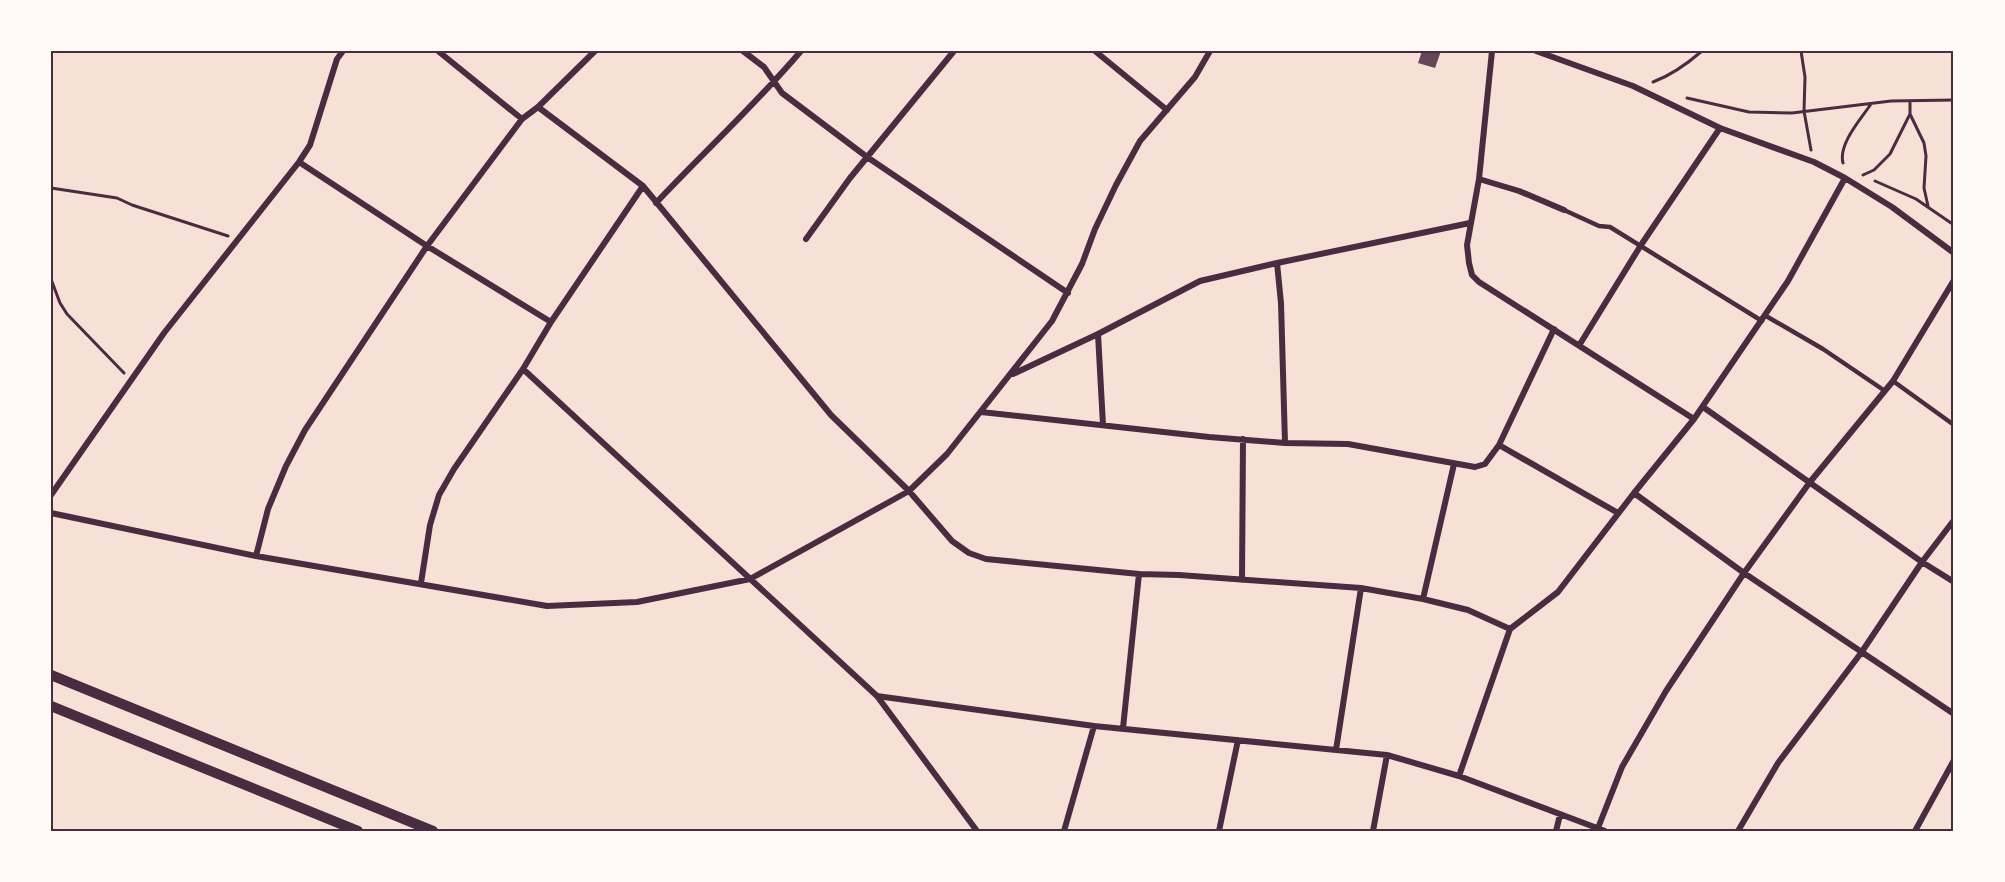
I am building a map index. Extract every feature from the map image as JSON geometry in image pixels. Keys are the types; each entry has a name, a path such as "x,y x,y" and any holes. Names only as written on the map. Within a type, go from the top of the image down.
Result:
{"street":[{"path":"51,495 164,333 299,162 310,145 337,59 343,51"},
{"path":"438,51 522,119"},
{"path":"256,556 268,510 286,466 305,430 427,246 522,119 538,107 595,51"},
{"path":"743,51 765,67 782,93 867,157 1068,293"},
{"path":"656,203 775,81 801,51"},
{"path":"806,238 867,157 954,51"},
{"path":"1095,51 1167,110"},
{"path":"51,513 256,556 547,606 637,602 750,579 909,491 947,454 1052,321 1068,293 1095,229 1140,141 1195,77 1210,51"},
{"path":"1492,51 1479,179 1467,245 1468,263 1472,275 1479,282 1580,344 1694,419"},
{"path":"1536,51 1633,86 1720,128 1814,162 1892,207 1954,253"},
{"path":"538,107 644,186 831,415 909,491 951,541 969,553 986,559 1139,574 1360,588 1468,610 1510,628"},
{"path":"1580,344 1641,245 1720,128"},
{"path":"299,162 427,246 551,322"},
{"path":"1459,776 1510,628 1558,592 1703,407 1788,281 1845,178"},
{"path":"1479,179 1519,191 1563,210"},
{"path":"421,583 430,525 439,495 454,469 523,369 551,322 644,186"},
{"path":"1010,375 1098,334 1200,281 1470,223"},
{"path":"1277,263 1281,303 1285,443"},
{"path":"1598,828 1622,767 1666,691 1744,573 1810,482 1893,381 1954,280"},
{"path":"981,412 1285,443 1348,444 1475,467 1485,464 1499,445 1554,329"},
{"path":"1098,334 1103,425"},
{"path":"523,369 877,696 977,831"},
{"path":"1703,407 1922,562 1954,582"},
{"path":"1242,580 1243,439"},
{"path":"1499,445 1618,513"},
{"path":"1423,599 1454,464"},
{"path":"1634,493 1744,573 1954,714"},
{"path":"1738,831 1778,763 1861,652 1922,562 1954,520"},
{"path":"1123,729 1139,574"},
{"path":"1336,750 1360,588"},
{"path":"51,675 433,831"},
{"path":"877,696 1094,726 1387,755 1459,776 1605,831"},
{"path":"51,706 358,831"},
{"path":"1064,831 1094,726"},
{"path":"1219,831 1238,740"},
{"path":"1373,831 1387,755"},
{"path":"1915,831 1954,760"},
{"path":"1556,831 1560,815"}],"lane":[{"path":"1563,210 1599,226 1610,227 1764,319 1823,349 1885,391"},
{"path":"1893,381 1954,425"}],"path":[{"path":"1633,86 1644,85 1668,76 1702,51"},
{"path":"1801,51 1805,77 1804,111 1814,162"},
{"path":"1679,96 1749,112 1804,111 1910,101 1954,100"},
{"path":"1910,101 1910,114 1924,143 1926,156 1924,188 1928,208"},
{"path":"1847,168 1842,162 1846,144 1871,104"},
{"path":"1910,114 1890,154 1874,170 1862,174 1916,199 1954,225"},
{"path":"51,188 117,198 132,205 238,239"},
{"path":"51,279 67,315 131,380"}],"building":[{"path":"1422,51 1441,51 1435,68 1418,63"}]}
